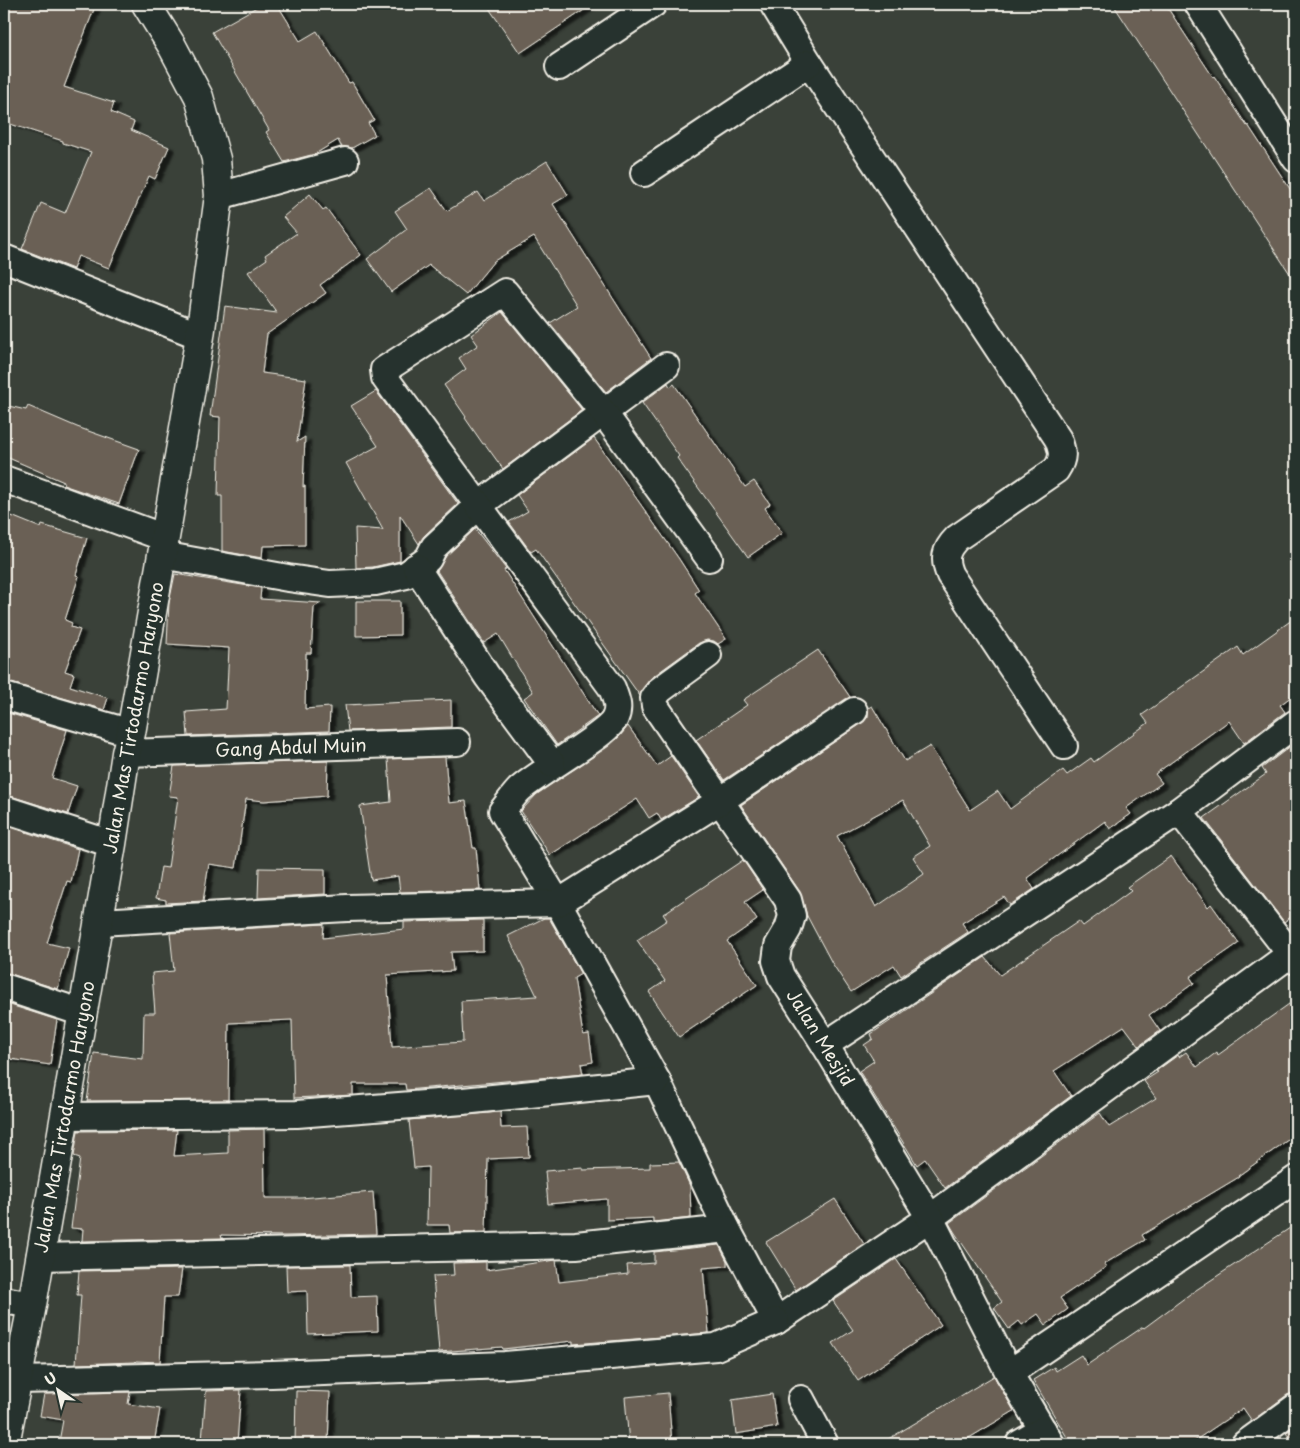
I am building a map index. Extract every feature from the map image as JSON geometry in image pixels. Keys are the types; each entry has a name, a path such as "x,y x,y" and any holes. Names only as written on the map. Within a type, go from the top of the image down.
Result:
{"street":[{"name":"Jalan Mas Tirtodarmo Haryono","path":"5,1444 19,1380 164,546 200,336 219,196 216,159 199,97 172,46 146,4"},
{"path":"559,67 654,4"},
{"path":"773,4 809,63 1052,431 1062,451 1062,460 1056,470 957,538 945,554 946,565 950,575 1064,746"},
{"path":"1198,4 1296,159"},
{"path":"644,173 809,63"},
{"path":"219,196 345,161"},
{"path":"4,258 200,336"},
{"path":"709,558 604,412 505,292 384,370 384,378 612,688 618,704 615,719 608,728 552,764 519,790 502,811 558,903 657,1081 727,1229 776,1321"},
{"path":"4,479 164,546 288,578 330,584 375,582 406,575 428,559 434,547 479,505 666,366"},
{"path":"416,567 487,676 552,764"},
{"name":"Jalan Mesjid","path":"708,655 660,690 654,698 655,706 788,900 792,916 788,929 778,946 776,961 781,976 930,1218 1009,1373 1047,1437"},
{"name":"Gang Abdul Muin","path":"4,696 129,743 457,742"},
{"path":"99,922 347,908 558,903 720,801 854,711"},
{"path":"825,1045 1179,811 1296,723"},
{"path":"4,809 112,844"},
{"path":"19,1380 272,1374 505,1365 716,1347 776,1321 930,1218 1294,955 1179,811"},
{"path":"4,987 83,1013"},
{"path":"65,1116 297,1114 463,1101 657,1081"},
{"path":"1009,1373 1296,1179"},
{"path":"40,1257 576,1245 727,1229"},
{"path":"4,1300 32,1305"},
{"path":"801,1399 825,1444"},
{"path":"1245,1444 1296,1407"},
{"path":"1019,1444 1047,1437"}],"building":[{"path":"4,4 96,4 64,87 114,103 111,112 134,122 131,130 169,147 155,179 149,176 109,268 78,256 73,269 22,249 41,203 65,213 91,152 4,122"},
{"path":"262,4 277,4 300,41 317,31 349,83 352,82 374,120 368,123 375,135 352,148 341,146 338,140 315,154 284,162 266,132 269,130 212,32"},
{"path":"486,4 593,4 520,53"},
{"path":"1113,4 1165,4 1296,198 1296,283"},
{"path":"547,161 568,195 553,204 651,358 606,392 550,323 577,306 534,237 494,261 466,295 429,265 391,292 367,259 407,229 395,211 431,188 447,211 478,192 484,201"},
{"path":"310,194 323,210 326,208 361,255 320,285 326,293 267,334 262,373 306,379 297,442 305,437 303,487 305,486 305,545 263,546 262,558 222,551 222,496 218,496 220,417 210,416 225,306 277,313 248,272 267,259 265,255 297,233 283,217"},
{"path":"502,312 582,410 503,469 485,444 483,444 444,385 466,369 459,358 478,345 471,335"},
{"path":"668,383 670,387 674,384 745,487 754,481 770,504 765,508 782,533 748,557 677,458 679,456 642,403"},
{"path":"376,391 458,504 424,536 419,544 400,515 400,561 373,567 356,568 355,528 383,530 346,463 378,446 351,406"},
{"path":"4,405 26,410 28,406 77,427 139,449 119,504 63,485 64,482 4,456"},
{"path":"594,438 679,559 699,590 695,593 726,639 718,644 707,640 699,643 651,678 642,689 640,696 536,549 531,552 509,522 528,511 517,495"},
{"path":"4,513 41,528 42,525 87,538 76,575 79,576 65,620 72,623 71,627 80,630 65,671 74,674 70,686 108,698 104,710 4,681"},
{"path":"475,529 506,569 504,570 598,716 557,745 524,698 533,692 498,634 484,643 437,571 446,556"},
{"path":"175,574 261,588 260,599 321,603 314,607 311,653 306,653 305,709 330,707 329,731 188,736 186,712 226,709 229,648 167,644 169,603"},
{"path":"356,601 400,601 400,635 356,636"},
{"path":"1296,617 1296,693 1280,705 1285,712 1244,743 1229,721 1155,774 1162,783 1126,808 1131,814 1110,829 1105,821 1027,878 1034,889 1010,905 1004,897 962,923 968,932 901,976 894,965 851,992 832,963 807,916 800,892 741,805 862,723 868,717 868,708 872,706 905,761 930,746 970,810 998,791 1010,809 1063,770 1067,775 1091,758 1094,762 1148,723 1142,715 1238,647 1243,655","holes":["903,800 930,846 913,857 924,874 876,907 837,836"]},
{"path":"818,650 850,697 724,780 696,740 747,705 743,700"},
{"path":"451,700 451,727 348,731 345,705"},
{"path":"4,712 67,730 52,778 77,786 68,814 4,794"},
{"path":"628,726 657,766 671,756 699,797 661,820 657,813 649,818 637,799 550,855 521,811 537,794 609,746"},
{"path":"1296,742 1296,913 1284,922 1204,818 1266,774 1262,768"},
{"path":"445,757 449,803 466,801 473,848 476,848 480,890 400,892 398,876 371,880 360,806 391,802 388,759"},
{"path":"328,761 327,796 264,801 246,799 236,868 209,864 203,901 166,903 166,900 156,898 161,867 168,868 178,797 169,796 174,766"},
{"path":"4,825 78,849 71,882 67,881 47,943 69,948 58,989 4,972"},
{"path":"1171,856 1208,907 1211,904 1239,943 1190,977 1194,983 1149,1015 1160,1031 1139,1046 1124,1026 1054,1071 1071,1096 945,1188 925,1159 917,1165 859,1071 874,1061 864,1045 873,1039 871,1034 985,957 1000,975 1079,921 1083,926 1131,891 1127,887"},
{"path":"743,860 763,890 745,902 757,920 727,941 757,985 679,1037 649,992 665,981 637,940 667,920 663,914"},
{"path":"259,868 325,869 325,894 258,898"},
{"path":"544,918 549,918 581,974 574,978 583,1035 589,1034 593,1062 581,1064 583,1074 406,1090 405,1084 353,1084 353,1095 294,1098 292,1020 229,1023 228,1100 87,1101 94,1053 143,1059 144,1013 155,1013 152,973 174,971 170,933 324,924 323,938 404,929 404,922 483,920 483,951 451,952 453,971 387,975 392,1047 463,1042 461,1001 537,996 508,936"},
{"path":"1296,999 1296,1134 1239,1177 1142,1235 1145,1240 1104,1264 1106,1267 1060,1298 1068,1309 1046,1325 1038,1314 1022,1325 1019,1321 1009,1329 994,1308 1002,1302 949,1223 1100,1113 1109,1127 1156,1098 1144,1081 1178,1055 1179,1057 1186,1052 1197,1067 1217,1052 1218,1055"},
{"path":"4,1003 57,1020 50,1065 4,1058"},
{"path":"500,1112 501,1128 527,1127 529,1157 488,1159 486,1232 450,1233 449,1225 427,1225 428,1167 414,1168 409,1120"},
{"path":"264,1129 265,1198 301,1198 373,1192 376,1234 221,1235 222,1238 82,1241 83,1229 71,1228 80,1158 74,1156 78,1131 177,1130 174,1156 228,1153 228,1130"},
{"path":"679,1162 690,1186 691,1218 653,1222 653,1218 607,1220 607,1199 548,1204 545,1171 583,1168 583,1170 650,1168 650,1163"},
{"path":"835,1199 864,1244 796,1290 766,1242"},
{"path":"1296,1224 1296,1392 1287,1395 1252,1421 1243,1408 1190,1444 1071,1444 1033,1380 1054,1367 1056,1371 1081,1355 1087,1365"},
{"path":"719,1245 727,1261 727,1266 703,1268 709,1333 573,1344 573,1341 503,1349 502,1347 439,1352 433,1276 454,1275 453,1263 486,1262 486,1270 556,1260 559,1282 628,1274 627,1265 654,1263 654,1252"},
{"path":"896,1259 941,1325 858,1381 833,1343 853,1330 833,1301"},
{"path":"350,1265 351,1297 377,1296 378,1331 308,1334 307,1291 287,1292 286,1266"},
{"path":"182,1269 178,1297 164,1297 160,1362 136,1361 76,1364 81,1295 77,1295 79,1271"},
{"path":"994,1376 1014,1411 959,1444 880,1444"},
{"path":"241,1390 237,1443 202,1441 206,1391"},
{"path":"296,1391 330,1392 328,1444 295,1444"},
{"path":"130,1392 128,1404 160,1409 154,1444 73,1444 59,1442 63,1420 40,1416 44,1394"},
{"path":"668,1393 672,1444 629,1444 625,1397"},
{"path":"772,1394 777,1427 736,1434 732,1400"},
{"path":"1296,1425 1296,1444 1294,1444 1286,1433"}]}
